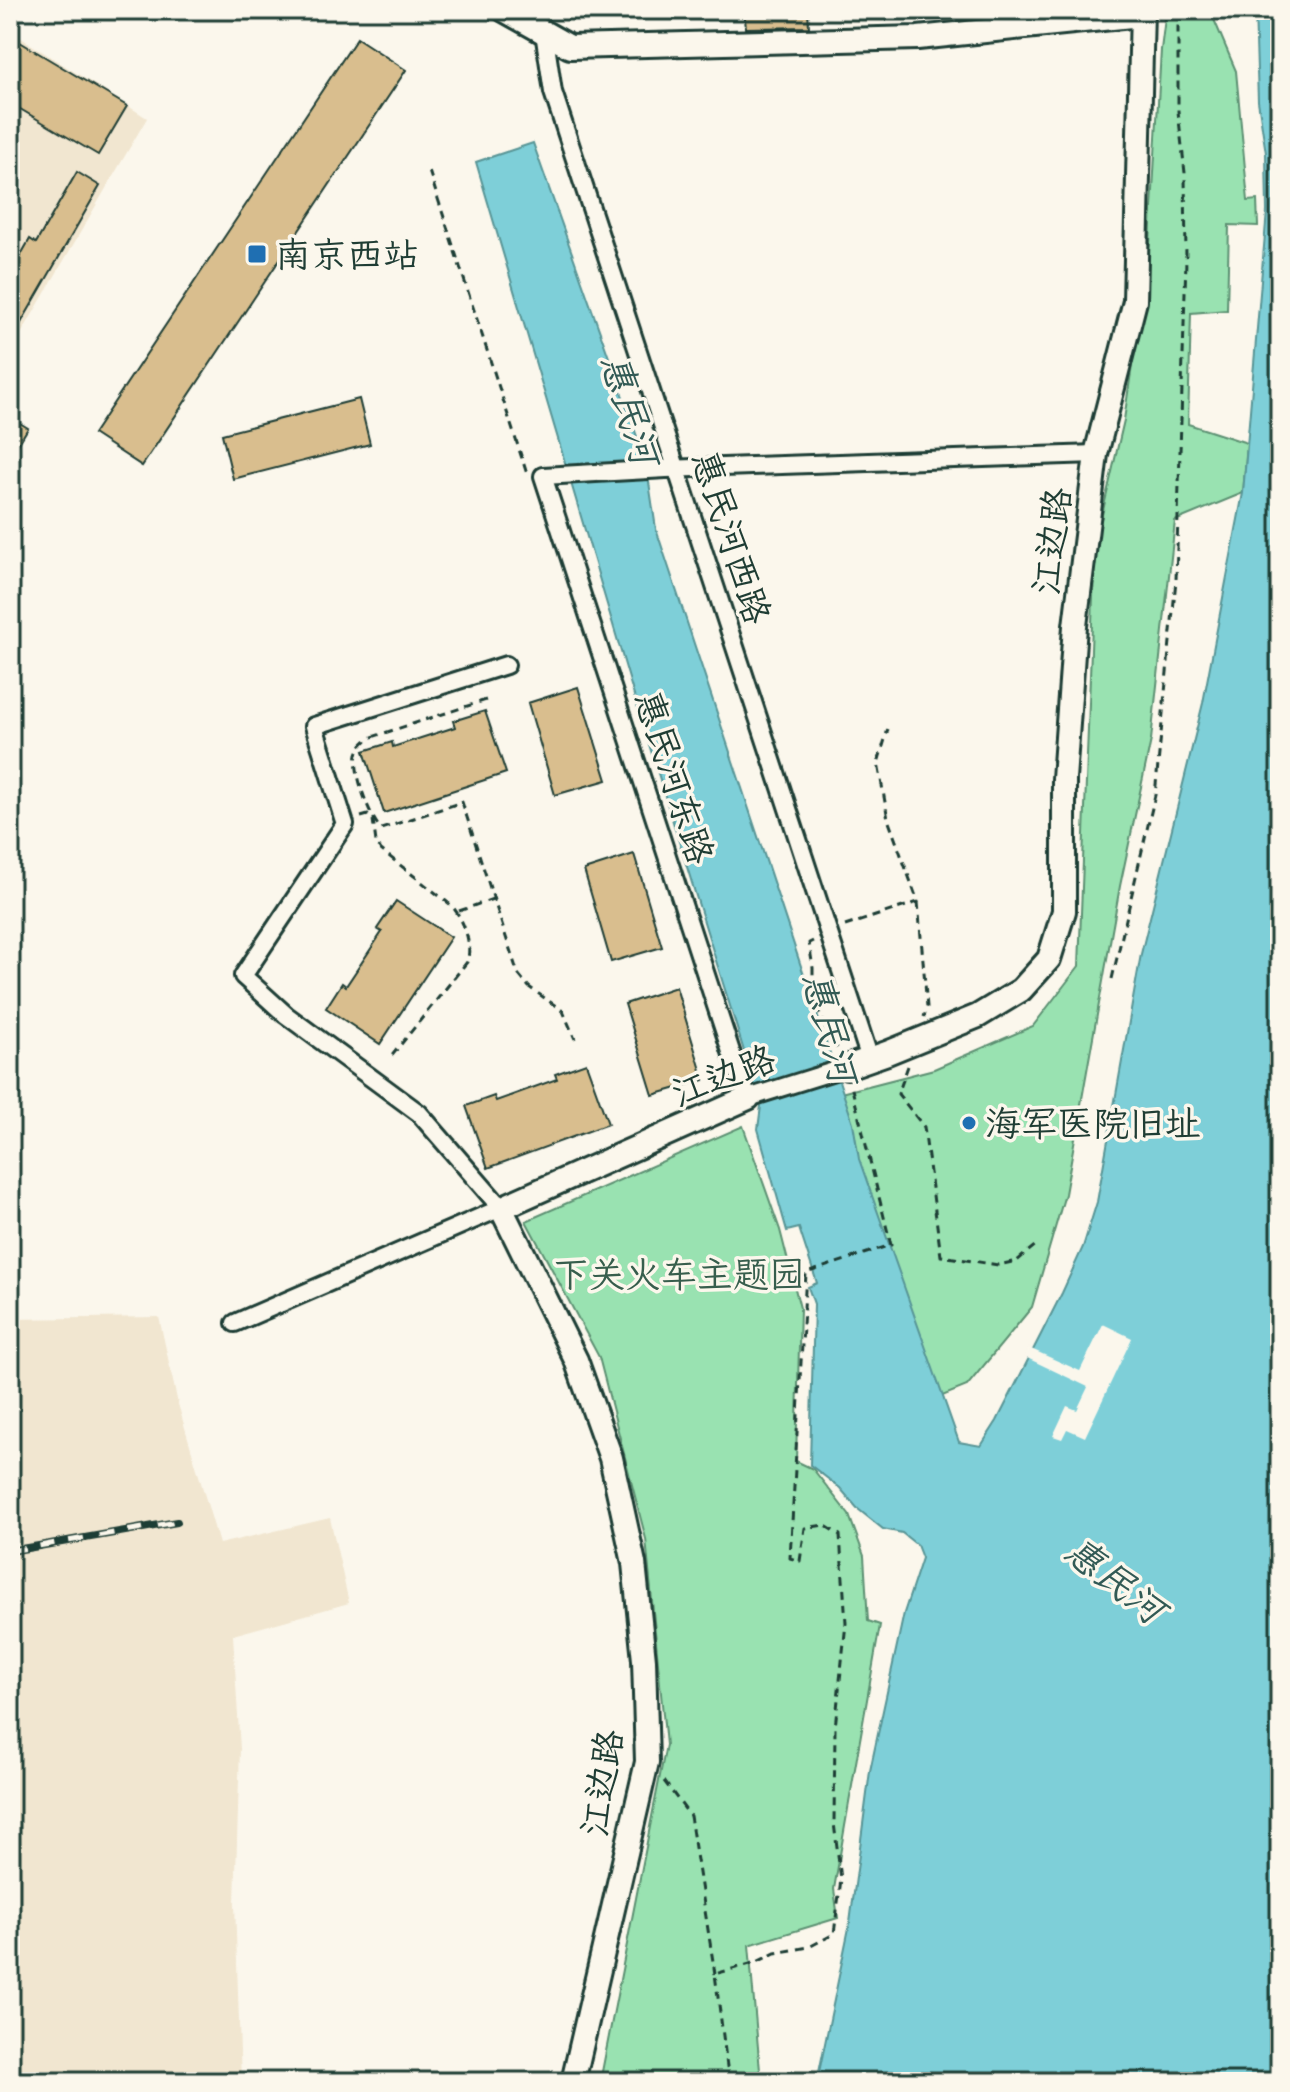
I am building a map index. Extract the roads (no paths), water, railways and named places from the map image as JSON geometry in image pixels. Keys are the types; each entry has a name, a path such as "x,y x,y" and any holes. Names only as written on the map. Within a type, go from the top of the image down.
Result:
{"street":[{"path":"504,10 570,47 918,38 1142,13"},
{"name":"江边路","path":"573,2082 647,1762 644,1660 634,1563 611,1458 576,1360 501,1208 748,1098 847,1067 978,1016 1021,990 1049,959 1064,911 1064,779 1074,641 1096,454 1135,301 1142,13"},
{"name":"惠民河西路","path":"544,32 553,92 671,469 870,1059"},
{"path":"671,469 1096,454"},
{"name":"惠民河东路","path":"671,469 549,474 748,1098"},
{"path":"235,1323 501,1208 419,1113 286,1015 243,976 345,822 314,726 506,665"}],"water":[{"name":"惠民河","path":"1255,10 1280,10 1280,2082 817,2082 850,1923 870,1771 904,1613 922,1558 917,1545 902,1533 883,1529 858,1509 840,1488 810,1465 814,1304 808,1287 817,1283 799,1228 787,1231 758,1129 761,1106 635,699 476,162 533,143 646,462 656,529 853,1123 859,1159 959,1442 981,1446 997,1421 1062,1293 1083,1247 1097,1202 1141,954 1203,703 1243,493 1267,211 1266,153 1258,101"}],"railway":[{"path":"10,1551 177,1522"}],"place":[{"name":"南京西站","path":"257,254"},
{"name":"海军医院旧址","path":"969,1123"}],"park label":[{"name":"下关火车主题园","path":"679,1274"}]}
